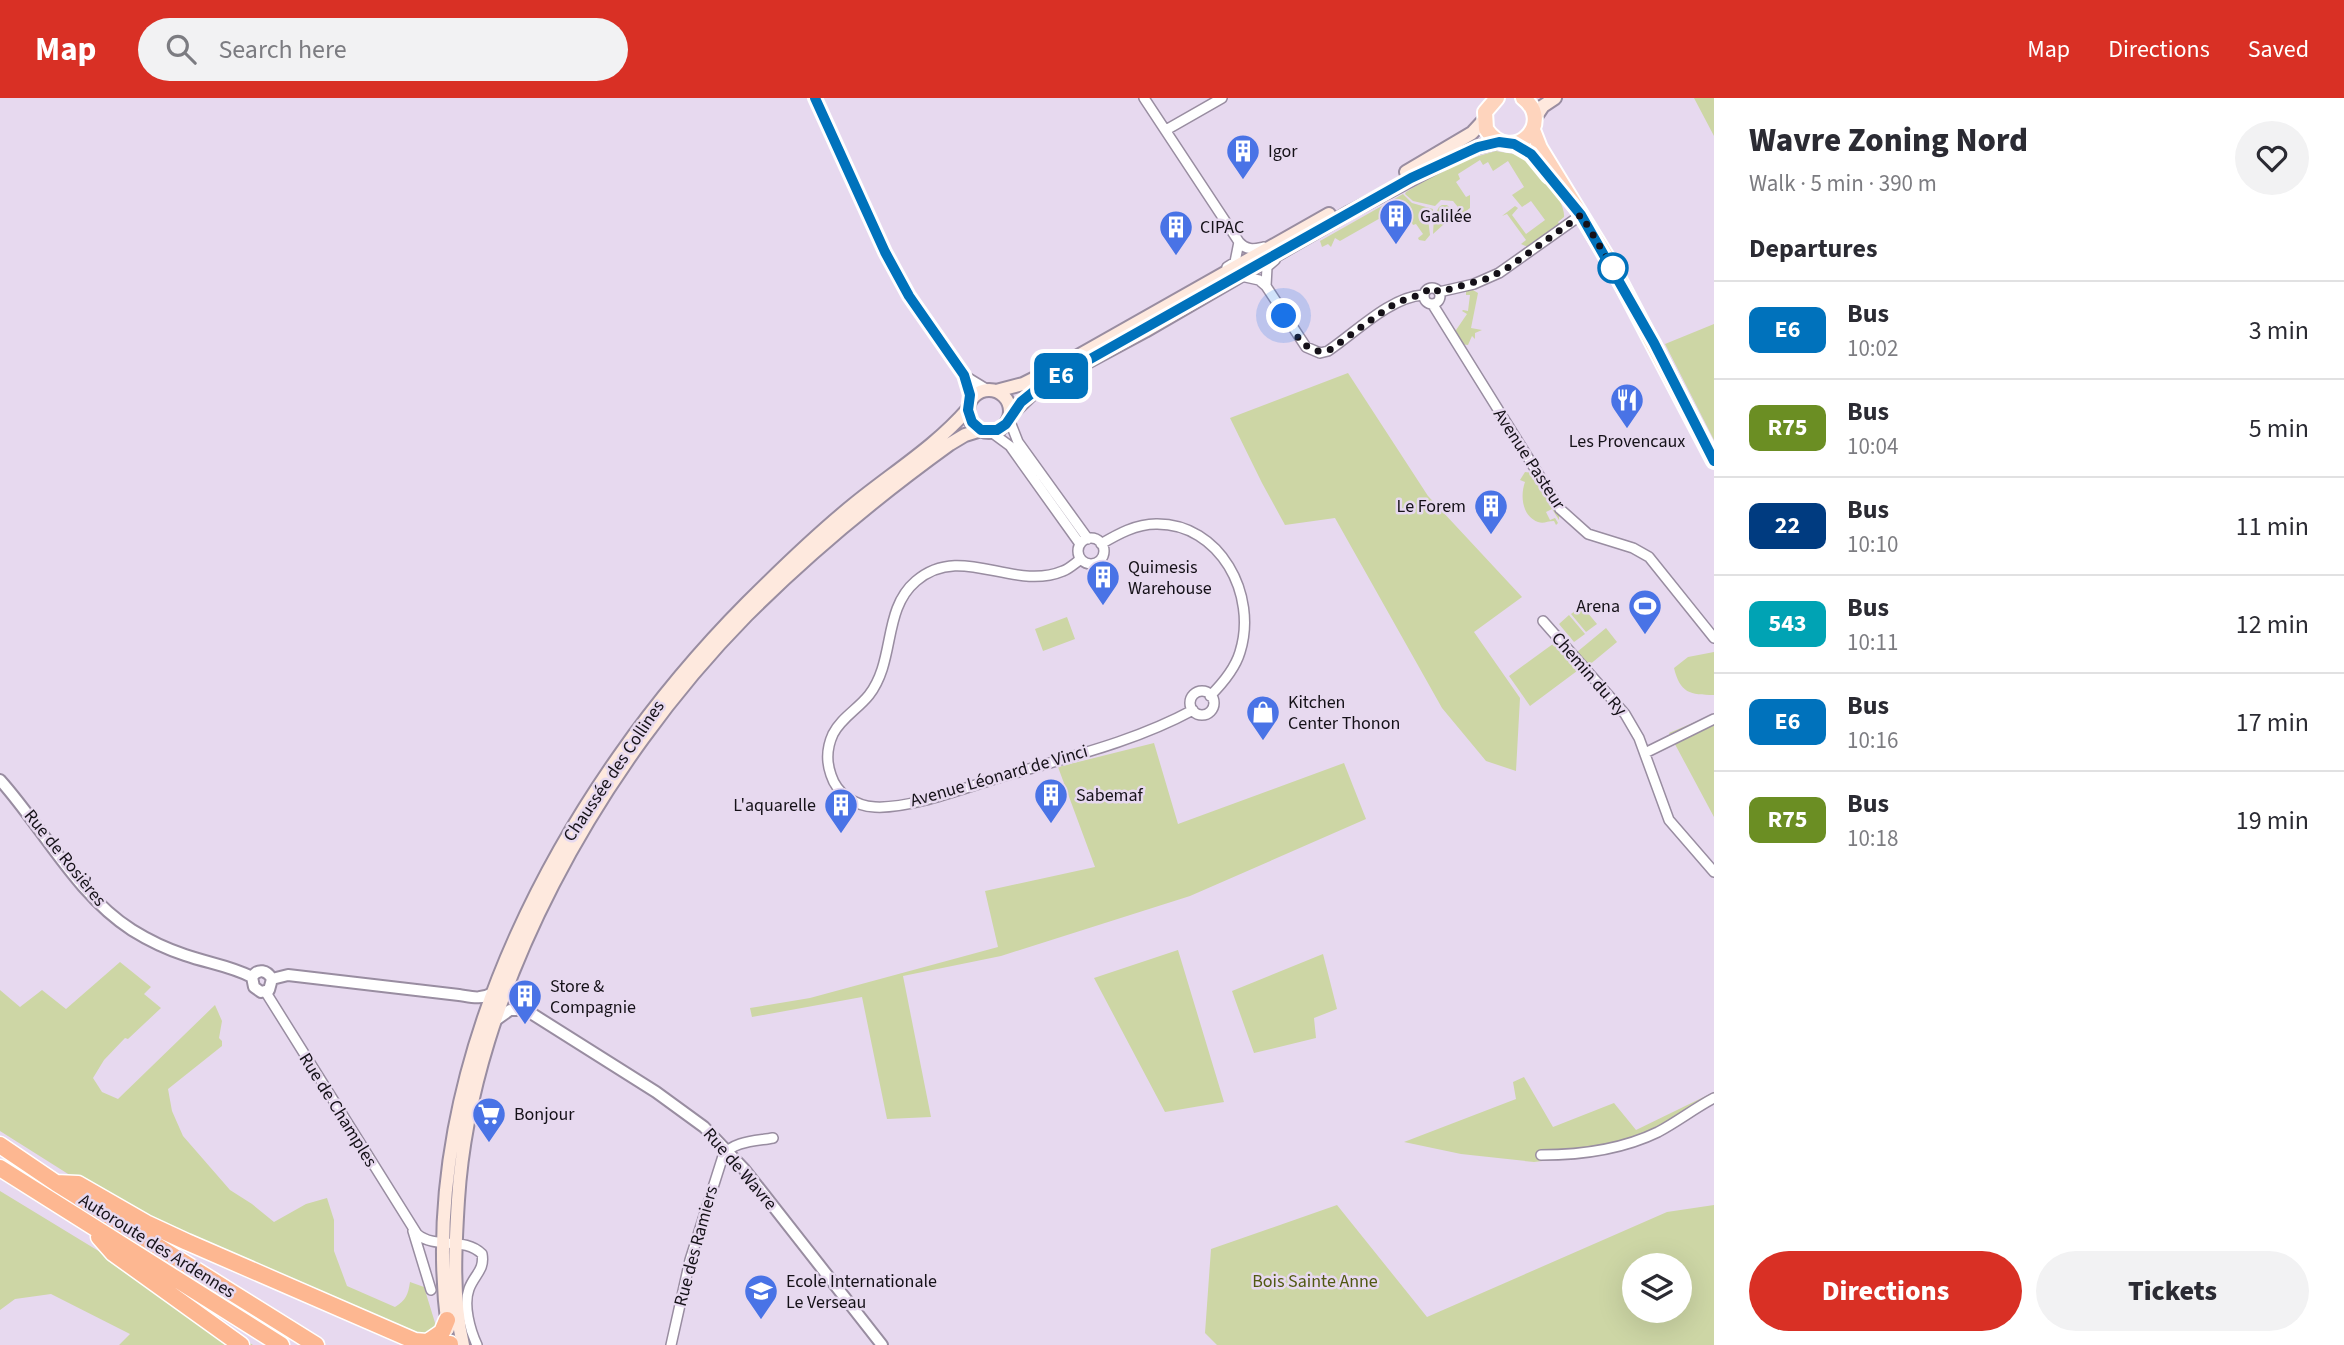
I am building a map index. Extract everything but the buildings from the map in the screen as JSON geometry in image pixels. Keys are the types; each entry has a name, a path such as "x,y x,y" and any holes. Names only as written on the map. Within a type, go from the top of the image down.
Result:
{"highway":[{"name":"Autoroute des Ardennes","path":"0,1145 55,1183 316,1345"},
{"name":"Autoroute des Ardennes","path":"0,1168 281,1345"},
{"path":"55,1183 78,1184 146,1223 187,1242 425,1343 450,1345"},
{"path":"89,1224 113,1253 241,1345"},
{"path":"425,1343 442,1332 447,1320"}],"main road":[{"path":"1523,98 1533,110 1540,148 1648,333 1714,461"},
{"path":"1487,106 1472,133 1161,311 1037,378 981,392 970,405 972,422 986,431 1002,428 1009,417 1037,389 1350,212 1445,161 1478,147 1528,137 1543,106 1555,98"},
{"path":"1487,106 1486,129 1506,143 1531,154 1581,215"},
{"path":"992,390 1006,398 1009,417"},
{"name":"Chaussée des Collines","path":"497,996 508,983 561,870 606,794 677,695 747,609 812,540 852,505 945,434 970,405"},
{"name":"Chaussée des Collines","path":"450,1243 447,1188 459,1108 497,996 545,880 598,788 671,687 747,609 773,591 814,551 891,486 965,435 986,431"},
{"path":"450,1243 447,1320 450,1345"},
{"path":"450,1243 463,1345"}],"street":[{"path":"815,98 885,252 909,296 964,375 970,405"},
{"path":"1144,98 1244,248 1252,250 1280,242"},
{"path":"1166,130 1222,98"},
{"path":"1266,286 1265,276 1270,263 1340,223 1350,212"},
{"path":"1240,276 1251,277 1266,286 1306,347 1320,353 1328,351 1395,304 1412,296 1423,295 1432,288 1439,292 1489,278 1509,267 1581,215"},
{"path":"1161,311 1175,297 1235,262 1239,242"},
{"path":"1423,295 1424,300 1433,305 1440,298 1439,292"},
{"name":"Avenue Pasteur","path":"1433,305 1560,509 1588,534 1633,548 1649,557 1714,638"},
{"path":"964,375 992,390"},
{"path":"1009,417 1018,442 1084,542"},
{"path":"986,431 1010,446 1084,542"},
{"name":"Avenue Léonard de Vinci","path":"1192,710 1139,736 908,803 866,806 851,800 838,789 828,765 828,748 834,732 869,695 878,679 889,647 897,604 918,579 948,565 967,564 1005,574 1046,576 1064,571 1081,559 1089,564 1098,562 1103,554 1101,544 1139,526 1157,524 1179,527 1199,535 1215,548 1238,584 1243,600 1240,650 1223,684 1210,695"},
{"path":"1081,559 1078,551 1084,542 1094,539 1101,544"},
{"name":"Chemin du Ry","path":"1543,621 1617,704 1635,730 1669,820 1714,872"},
{"name":"Avenue Léonard de Vinci","path":"1204,692 1210,695 1213,702 1210,711 1200,715 1192,710 1190,703 1194,694 1204,692"},
{"path":"1645,753 1714,719"},
{"name":"Rue de Rosières","path":"0,780 74,875 121,921 156,943 186,956 233,968 252,977"},
{"path":"252,977 256,972 269,974 272,979 271,986 265,991"},
{"path":"272,979 288,975 472,998 497,996"},
{"name":"Rue de Champles","path":"252,977 254,988 265,991 412,1228 432,1290"},
{"name":"Rue de Wavre","path":"508,983 514,999 526,1010 678,1106 727,1149 882,1345"},
{"path":"472,998 487,1023 504,1012 526,1010"},
{"path":"1541,1155 1591,1152 1628,1144 1658,1132 1714,1098"},
{"path":"727,1149 773,1138"},
{"name":"Rue des Ramiers","path":"671,1345 690,1260 719,1164 727,1149"},
{"path":"412,1228 423,1239 472,1246 482,1254 482,1269 468,1290 467,1300 471,1330 477,1345"}],"green space":[{"path":"1694,98 1714,98 1714,136"},
{"path":"1496,151 1517,155 1529,162 1550,184 1563,210 1564,217 1558,222 1560,225 1528,247 1521,244 1526,240 1507,214 1502,216 1515,206 1518,208 1512,215 1526,234 1545,220 1531,201 1522,207 1512,195 1524,187 1508,161 1493,171 1488,162 1483,165 1480,160 1458,174 1460,179 1456,182 1466,197 1470,195 1470,208 1461,215 1462,212 1453,201 1441,200 1435,206 1413,201 1405,194 1455,163"},
{"path":"1403,194 1412,203 1433,209 1428,219 1430,235 1425,241 1419,240 1423,234 1416,224 1413,225 1410,219 1413,217 1405,204 1340,241 1335,238 1331,247 1328,244 1322,247 1320,241"},
{"path":"1442,205 1447,205 1454,215 1433,234 1434,216"},
{"path":"1473,290 1478,293 1471,328 1482,330 1475,333 1475,339 1472,336 1468,345 1460,344 1454,333 1467,314 1462,311 1468,311 1470,295 1466,295 1466,291"},
{"path":"1714,324 1714,440 1665,344"},
{"path":"1348,373 1428,496 1522,597 1474,632 1520,698 1516,771 1486,761 1442,708 1335,518 1285,525 1230,418"},
{"path":"1525,472 1533,473 1559,515 1559,520 1552,509 1546,512 1550,520 1555,518 1558,523 1556,525 1554,521 1538,522 1526,510 1523,499 1525,482 1520,480"},
{"path":"1582,606 1597,624 1586,632 1571,614"},
{"path":"1569,615 1585,634 1574,642 1559,624"},
{"path":"1067,617 1075,639 1043,651 1035,629"},
{"path":"1606,628 1617,642 1588,666 1577,652"},
{"path":"1557,641 1581,668 1530,706 1509,676"},
{"path":"1714,652 1714,695 1692,693 1683,688 1674,668 1688,657"},
{"path":"1714,714 1714,817 1669,733"},
{"path":"1154,743 1178,824 1344,763 1366,819 1190,896 1001,956 903,976 931,1117 887,1119 862,997 752,1017 750,1008 810,998 998,947 985,891 1095,867 1058,767"},
{"path":"1178,950 1224,1102 1165,1112 1094,978"},
{"path":"1323,954 1337,1009 1314,1018 1316,1038 1254,1053 1232,991"},
{"path":"120,962 151,987 144,994 161,1008 104,1060 93,1078 102,1092 118,1099 215,1005 222,1021 219,1038 222,1046 168,1089 172,1111 183,1136 230,1190 274,1222 306,1204 327,1198 334,1220 334,1251 347,1286 395,1307 406,1297 410,1282 424,1287 436,1326 427,1333 414,1333 222,1253 103,1196 0,1131 0,990 20,1007 42,990 66,1009"},
{"path":"1524,1077 1553,1127 1614,1103 1636,1130 1714,1092 1714,1104 1663,1132 1611,1153 1534,1162 1461,1154 1404,1142 1516,1099 1513,1082"},
{"path":"0,1191 253,1345 119,1345 130,1334 51,1294 15,1299 0,1310"},
{"name":"Bois Sainte Anne","path":"1337,1205 1427,1317 1667,1212 1714,1205 1714,1345 1217,1345 1205,1333 1211,1249"}],"bus line":[{"name":"E6","path":"815,98 885,252 909,296 964,375 971,401 969,416 981,430 992,432 1002,428 1021,402 1037,389 1350,212 1445,161 1478,147 1499,142 1514,144 1531,154 1581,215 1654,343 1714,461"}],"place":[{"name":"Igor","path":"1243,181"},
{"name":"Galilée","path":"1396,246"},
{"name":"CIPAC","path":"1176,257"},
{"name":"Les Provencaux","path":"1627,430"},
{"name":"Le Forem","path":"1491,536"},
{"name":"Quimesis Warehouse","path":"1103,607"},
{"name":"Arena","path":"1645,636"},
{"name":"Kitchen Center Thonon","path":"1263,742"},
{"name":"Sabemaf","path":"1051,825"},
{"name":"L'aquarelle","path":"841,835"},
{"name":"Store & Compagnie","path":"525,1026"},
{"name":"Bonjour","path":"489,1144"},
{"name":"Ecole Internationale Le Verseau","path":"761,1321"}],"route":[{"path":"1284,316 1306,347 1320,353 1328,351 1387,309 1408,298 1423,295 1429,289 1434,288 1439,292 1489,278 1509,267 1581,215 1613,268"}]}
